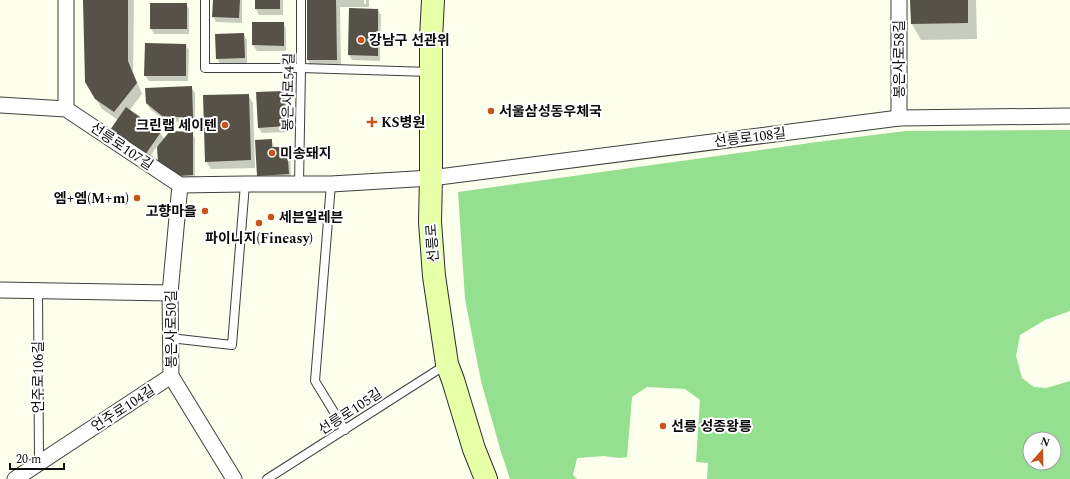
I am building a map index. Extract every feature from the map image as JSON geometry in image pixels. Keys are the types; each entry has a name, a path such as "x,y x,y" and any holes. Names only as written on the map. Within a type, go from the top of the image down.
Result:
{"main road":[{"name":"선릉로","path":"434,0 431,38 430,222 434,276 447,364 474,449 486,479"}],"street":[{"path":"0,105 66,109 66,0"},
{"name":"봉은사로58길","path":"899,0 899,118"},
{"name":"선릉로107길","path":"66,109 180,185"},
{"name":"선릉로108길","path":"431,178 899,118 1070,116"},
{"path":"180,185 331,184 431,178"},
{"name":"봉은사로50길","path":"180,185 170,293 170,376 234,479"},
{"path":"0,290 170,293"},
{"name":"언주로104길","path":"15,479 170,376"}],"lane":[{"path":"205,0 205,68 301,68 431,72"},
{"name":"봉은사로54길","path":"299,184 301,0"},
{"path":"170,338 232,344 245,184"},
{"path":"331,184 315,381 345,430"},
{"name":"언주로106길","path":"38,290 39,463"},
{"name":"선릉로105길","path":"267,479 447,364"}],"green space":[{"path":"1070,130 1070,311 1045,320 1020,335 1016,356 1022,378 1034,387 1046,388 1070,381 1070,479 707,479 708,463 696,462 700,400 685,389 647,387 632,397 627,457 619,458 604,456 577,458 573,475 577,479 510,479 481,381 465,299 458,192 906,131"}],"building":[{"path":"83,0 128,0 128,61 137,83 114,112 95,99 85,82"},
{"path":"213,0 240,0 239,18 212,17"},
{"path":"255,0 280,0 280,9 255,9"},
{"path":"307,0 336,0 337,60 307,60"},
{"path":"910,0 968,0 968,23 911,24"},
{"path":"150,3 187,3 187,29 150,29"},
{"path":"349,8 378,9 378,56 348,55"},
{"path":"252,22 284,22 284,46 252,45"},
{"path":"244,33 245,58 216,59 215,34"},
{"path":"145,43 186,44 186,76 144,76"},
{"path":"192,86 193,118 162,116 146,103 145,88"},
{"path":"284,91 286,126 258,128 256,92"},
{"path":"249,94 251,160 205,162 203,95"},
{"path":"126,107 161,132 145,155 110,130"},
{"path":"170,131 193,132 193,175 179,176 158,162 157,147"},
{"path":"272,139 272,147 287,147 289,174 257,176 255,140"}],"place":[{"name":"강남구 선관위","path":"361,40"},
{"name":"서울삼성동우체국","path":"491,111"},
{"name":"KS병원","path":"372,122"},
{"name":"크린랩 세이텐","path":"225,125"},
{"name":"미송돼지","path":"272,153"},
{"name":"엠+엠(M+m)","path":"137,198"},
{"name":"고향마을","path":"205,211"},
{"name":"세븐일레븐","path":"271,217"},
{"name":"파이니지(Fineasy)","path":"259,223"},
{"name":"선릉 성종왕릉","path":"663,426"}]}
